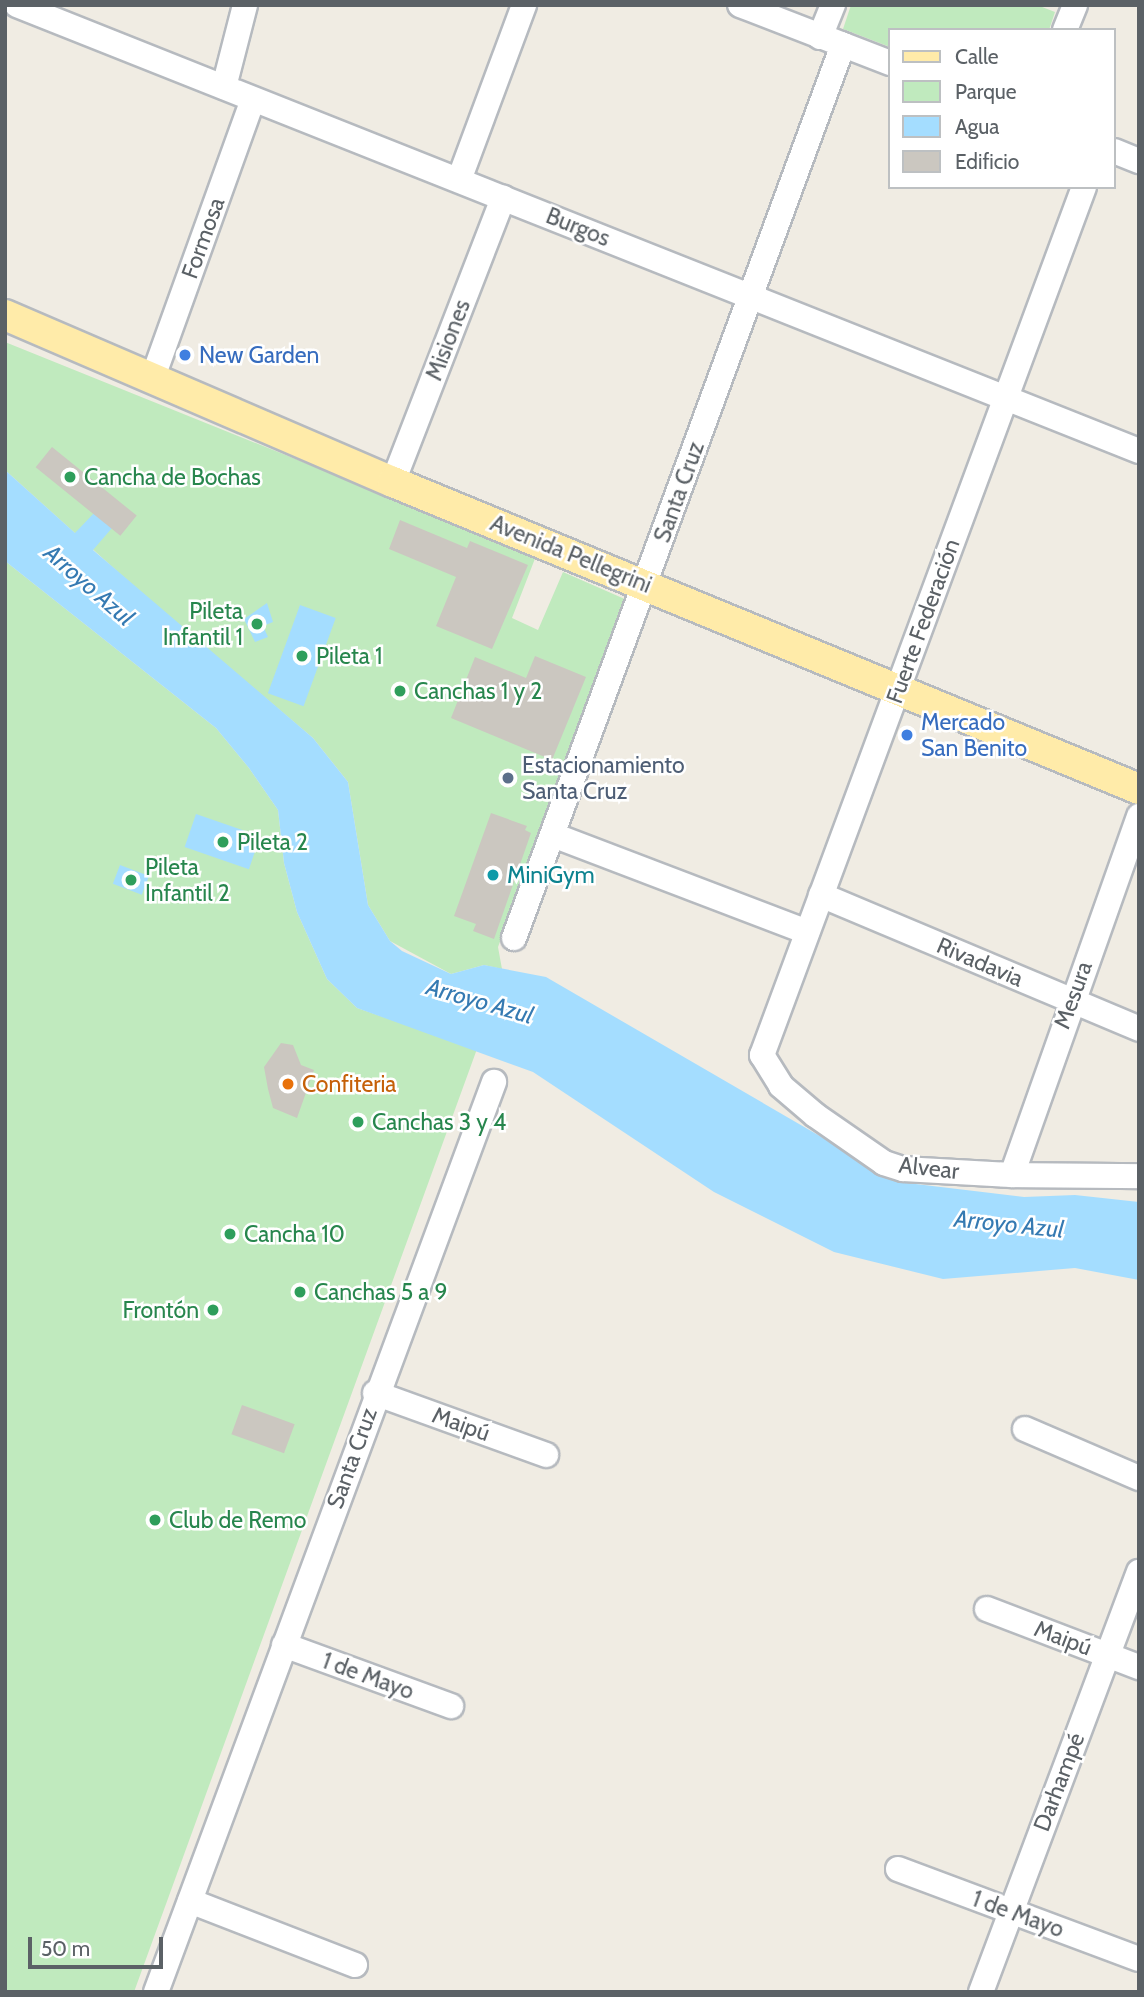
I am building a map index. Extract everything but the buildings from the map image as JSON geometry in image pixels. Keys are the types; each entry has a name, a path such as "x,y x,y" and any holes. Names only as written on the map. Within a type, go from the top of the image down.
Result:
{"main road":[{"name":"Avenida Pellegrini","path":"5,315 393,482 421,502 646,584 1139,789"}],"street":[{"name":"Burgos","path":"18,5 1139,451"},
{"path":"224,88 245,5"},
{"path":"459,180 524,5"},
{"path":"740,5 888,62"},
{"name":"Santa Cruz","path":"514,938 751,296 832,41 833,5"},
{"name":"Formosa","path":"153,377 253,99"},
{"path":"1116,152 1139,161"},
{"name":"Fuerte Federación","path":"762,1055 1083,189"},
{"name":"Misiones","path":"393,482 503,198"},
{"name":"Mesura","path":"1012,1175 1070,1000 1139,816"},
{"path":"553,835 807,932"},
{"name":"Rivadavia","path":"821,895 1139,1028"},
{"name":"Alvear","path":"762,1055 781,1086 815,1115 884,1163 903,1169 1012,1175 1139,1176"},
{"name":"Santa Cruz","path":"156,1992 375,1393 494,1082"},
{"name":"Maipú","path":"375,1393 546,1455"},
{"path":"1025,1429 1139,1478"},
{"name":"Darhampé","path":"981,1992 1009,1911 1139,1572"},
{"name":"Maipú","path":"987,1609 1139,1667"},
{"name":"1 de Mayo","path":"284,1645 451,1706"},
{"name":"1 de Mayo","path":"898,1869 1139,1959"},
{"path":"190,1900 355,1965"}],"green space":[{"path":"851,5 1037,5 1055,12 1050,28 888,28 888,46 843,29"},
{"path":"5,342 536,556 512,618 538,630 563,572 627,600 498,947 502,969 484,965 451,974 390,941 368,905 348,782 313,738 149,600 5,470"},
{"name":"Club de Remo","path":"5,561 216,728 249,768 278,810 284,863 297,912 327,979 357,1008 477,1049 134,1992 5,1992"}],"water":[{"name":"Arroyo Azul","path":"5,470 75,533 95,512 112,528 93,550 313,738 348,782 368,905 390,941 402,951 451,974 484,965 546,977 899,1182 1024,1197 1075,1195 1139,1202 1139,1280 1075,1268 943,1279 834,1252 714,1192 533,1072 357,1008 327,979 297,912 284,863 278,810 249,768 216,728 5,561"},
{"name":"Pileta Infantil 1","path":"267,603 273,622 263,626 268,637 255,642 244,619"},
{"name":"Pileta 1","path":"300,605 336,618 304,706 268,693"},
{"name":"Pileta 2","path":"196,814 260,836 249,869 185,847"},
{"name":"Pileta Infantil 2","path":"120,865 149,876 142,895 113,884"}],"place":[{"name":"New Garden","path":"185,355"},
{"name":"Cancha de Bochas","path":"70,477"},
{"name":"Pileta Infantil 1","path":"257,624"},
{"name":"Pileta 1","path":"302,656"},
{"name":"Canchas 1 y 2","path":"400,691"},
{"name":"Mercado San Benito","path":"907,735"},
{"name":"Estacionamiento Santa Cruz","path":"508,778"},
{"name":"Pileta 2","path":"223,842"},
{"name":"MiniGym","path":"493,875"},
{"name":"Pileta Infantil 2","path":"131,880"},
{"name":"Confiteria","path":"288,1084"},
{"name":"Canchas 3 y 4","path":"358,1122"},
{"name":"Cancha 10","path":"230,1234"},
{"name":"Canchas 5 a 9","path":"300,1292"},
{"name":"Frontón","path":"213,1310"},
{"name":"Club de Remo","path":"155,1520"}]}
